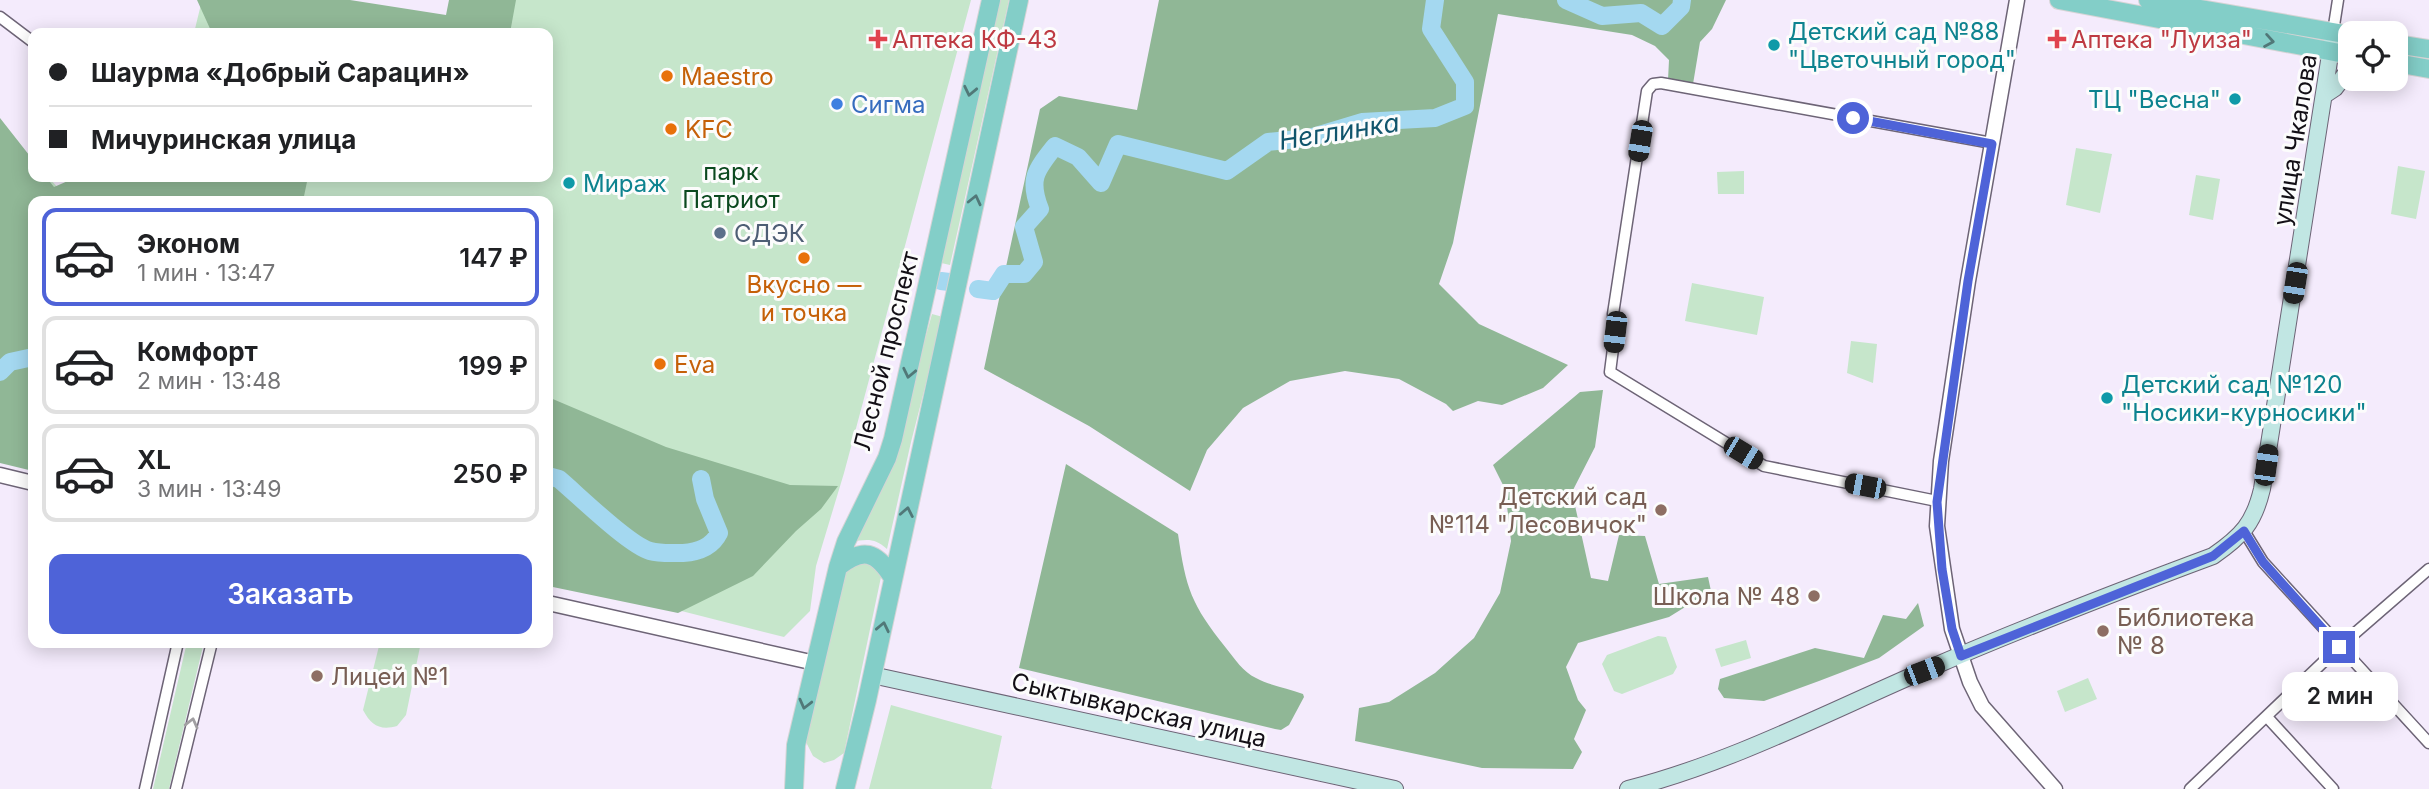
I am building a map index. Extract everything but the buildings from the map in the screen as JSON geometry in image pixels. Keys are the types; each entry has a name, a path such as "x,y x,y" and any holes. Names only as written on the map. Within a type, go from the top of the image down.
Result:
{"main road":[{"name":"Лесной проспект","path":"794,789 796,745 838,567 846,542 890,449 905,394 991,0"},
{"path":"845,789 1019,0"},
{"path":"2059,0 2338,52"},
{"path":"2148,0 2338,33"},
{"name":"улица Чкалова","path":"2244,531 2257,511 2264,477 2332,51 2338,41"},
{"path":"2408,46 2429,49"},
{"path":"2408,65 2429,69"},
{"path":"2326,94 2338,84"},
{"path":"1628,789 1755,746 1961,656 2213,556 2244,531"},
{"path":"838,567 852,556 868,554 881,562 893,578"},
{"name":"Сыктывкарская улица","path":"872,675 1395,789"}],"street":[{"path":"2017,0 1968,281 1937,502 1942,569 1952,629 1970,682 1982,706 2055,789"},
{"name":"улица Чкалова","path":"2338,0 2340,21"},
{"path":"0,17 28,39"},
{"path":"1937,502 1764,466 1610,372 1615,332 1613,314 1640,133 1647,91 1653,84 1661,83 1992,144"},
{"path":"0,475 28,483"},
{"path":"2244,531 2263,562 2429,743"},
{"path":"2198,787 2339,647 2429,569"},
{"path":"553,604 815,663"},
{"path":"145,789 177,648"},
{"path":"176,789 211,648"},
{"path":"2267,717 2333,789"}],"green space":[{"path":"197,0 350,0 446,15 449,0 516,0 511,28 210,28"},
{"name":"парк Патриот","path":"202,0 452,20 456,0 971,0 844,473 816,566 810,611 784,637 553,578 553,196 31,196 0,126 28,169 28,182 53,182 64,194 82,182 553,182 553,28 195,28"},
{"path":"997,0 1009,0 950,265 937,262"},
{"path":"1159,0 1726,0 1712,29 1700,42 1693,84 1668,80 1669,60 1655,46 1632,35 1498,14 1453,243 1439,284 1479,324 1568,365 1543,388 1502,405 1478,401 1453,411 1446,404 1399,379 1345,371 1290,381 1243,408 1207,450 1190,491 1089,426 984,369 1040,109 1059,96 1137,110"},
{"path":"0,118 28,154 28,182 50,182 54,187 66,182 307,182 304,196 28,196 28,470 0,463"},
{"path":"2076,148 2112,154 2100,213 2066,205"},
{"path":"2398,166 2425,171 2416,219 2391,214"},
{"path":"1744,171 1744,194 1718,194 1717,172"},
{"path":"2196,175 2220,179 2213,220 2189,215"},
{"path":"1692,283 1764,297 1757,335 1685,321"},
{"path":"932,314 943,317 887,549 870,540 851,542 892,457"},
{"path":"1851,341 1877,344 1873,383 1847,373"},
{"path":"1603,390 1595,447 1572,492 1591,578 1608,581 1619,535 1645,536 1659,584 1708,577 1711,591 1669,617 1578,643 1566,667 1578,700 1586,710 1574,739 1582,752 1573,769 1482,768 1355,741 1359,708 1389,702 1435,673 1474,638 1500,593 1511,541 1505,489 1493,465 1580,392"},
{"path":"553,399 666,447 790,485 838,486 821,509 753,576 678,613 553,587"},
{"path":"1066,464 1178,534 1187,583 1192,595 1226,648 1251,675 1303,694 1304,697 1289,725 1281,730 1275,729 1019,668"},
{"path":"855,557 874,562 881,577 844,753 824,763 813,756 806,742 843,568"},
{"path":"1918,603 1924,626 1879,658 1764,701 1724,698 1718,689 1720,679 1815,648 1864,658 1883,615 1906,619"},
{"path":"1658,636 1666,637 1677,667 1673,674 1622,694 1614,691 1602,664 1607,655"},
{"path":"1746,640 1751,658 1721,667 1715,649"},
{"path":"186,648 203,648 169,789 153,789"},
{"path":"378,648 420,648 406,715 397,726 377,726 363,710"},
{"path":"2088,678 2097,699 2065,712 2057,691"},
{"path":"891,705 1002,736 991,788 993,789 869,789"}],"waterway":[{"name":"Неглинка","path":"978,289 993,291 1004,274 1024,274 1034,262 1024,227 1040,209 1034,182 1043,162 1055,146 1078,157 1101,183 1118,144 1227,171 1268,142 1309,138 1362,122 1435,118 1465,106 1465,82 1431,29 1435,0"},
{"name":"Неглинка","path":"1566,0 1602,16 1641,13 1662,26 1681,7 1682,0"},
{"name":"Неглинка","path":"941,281 949,282"},
{"name":"Неглинка","path":"0,372 10,362 28,358"},
{"name":"Неглинка","path":"553,477 559,479 617,530 641,547 658,553 700,550 713,542 719,533 705,499 701,479"}],"place":[{"name":"Аптека КФ-43","path":"878,39"},
{"name":"Аптека \"Луиза\"","path":"2057,39"},
{"name":"Детский сад №88 \"Цветочный город\"","path":"1774,45"},
{"name":"Maestro","path":"667,76"},
{"name":"ТЦ \"Весна\"","path":"2235,99"},
{"name":"Сигма","path":"837,104"},
{"name":"KFC","path":"671,129"},
{"name":"Мираж","path":"569,183"},
{"name":"СДЭК","path":"720,233"},
{"name":"Вкусно — и точка","path":"804,258"},
{"name":"Eva","path":"660,364"},
{"name":"Детский сад №120 \"Носики-курносики\"","path":"2107,398"},
{"name":"Детский сад №114 \"Лесовичок\"","path":"1661,510"},
{"name":"Школа № 48","path":"1814,596"},
{"name":"Библиотека № 8","path":"2103,631"},
{"name":"Лицей №1","path":"317,676"}],"route":[{"path":"1853,118 1992,144 1968,281 1937,502 1942,569 1952,629 1961,656 2213,556 2244,531 2263,562 2339,647"}]}
